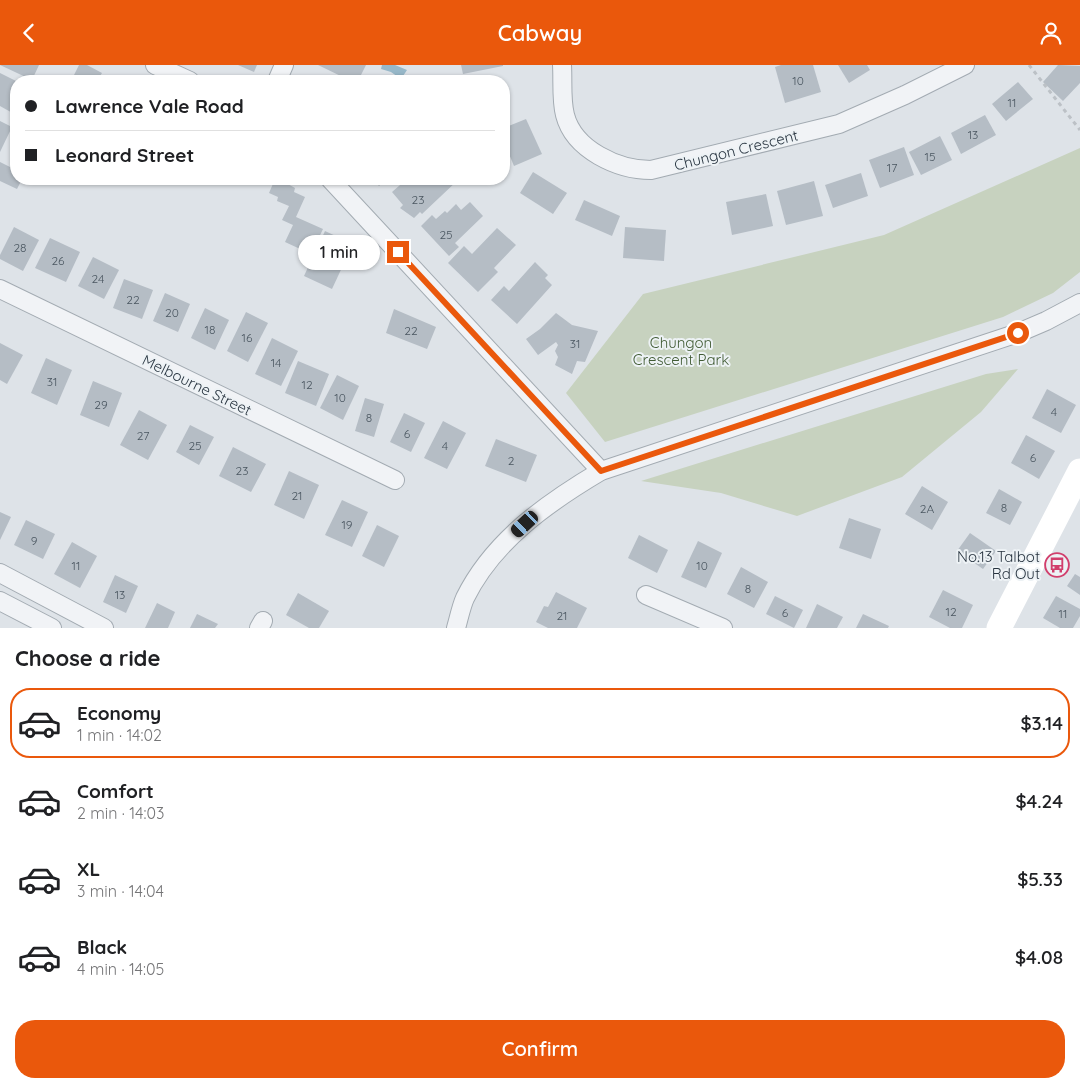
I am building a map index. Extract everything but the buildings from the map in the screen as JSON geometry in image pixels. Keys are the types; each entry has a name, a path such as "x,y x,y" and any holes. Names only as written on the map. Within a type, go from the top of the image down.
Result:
{"main road":[{"path":"999,628 1080,471"},
{"path":"1016,628 1080,507"}],"street":[{"path":"155,65 177,75"},
{"name":"Chungon Crescent","path":"562,65 565,115 575,135 583,144 597,154 629,168 651,170 839,124 905,95 965,65"},
{"path":"336,185 601,471"},
{"name":"Melbourne Street","path":"0,289 394,480"},
{"path":"1064,311 1080,297"},
{"path":"456,628 464,600 480,571 503,544 567,491 601,471 1018,333 1080,303"},
{"path":"0,573 104,628"},
{"path":"646,595 723,628"},
{"path":"0,601 52,628"}],"path":[{"path":"1029,65 1080,130"}],"green space":[{"name":"Chungon Crescent Park","path":"1080,148 1080,272 1053,293 1003,317 605,442 566,393 643,294 884,235"},
{"path":"1018,369 981,412 902,477 797,516 721,493 641,481 986,374"}],"water":[{"path":"382,65 395,65 407,70 404,75 395,75 381,69"}],"place":[{"name":"No.13 Talbot Rd Out","path":"1057,565"}],"route":[{"path":"398,252 601,471 1018,333"}]}
